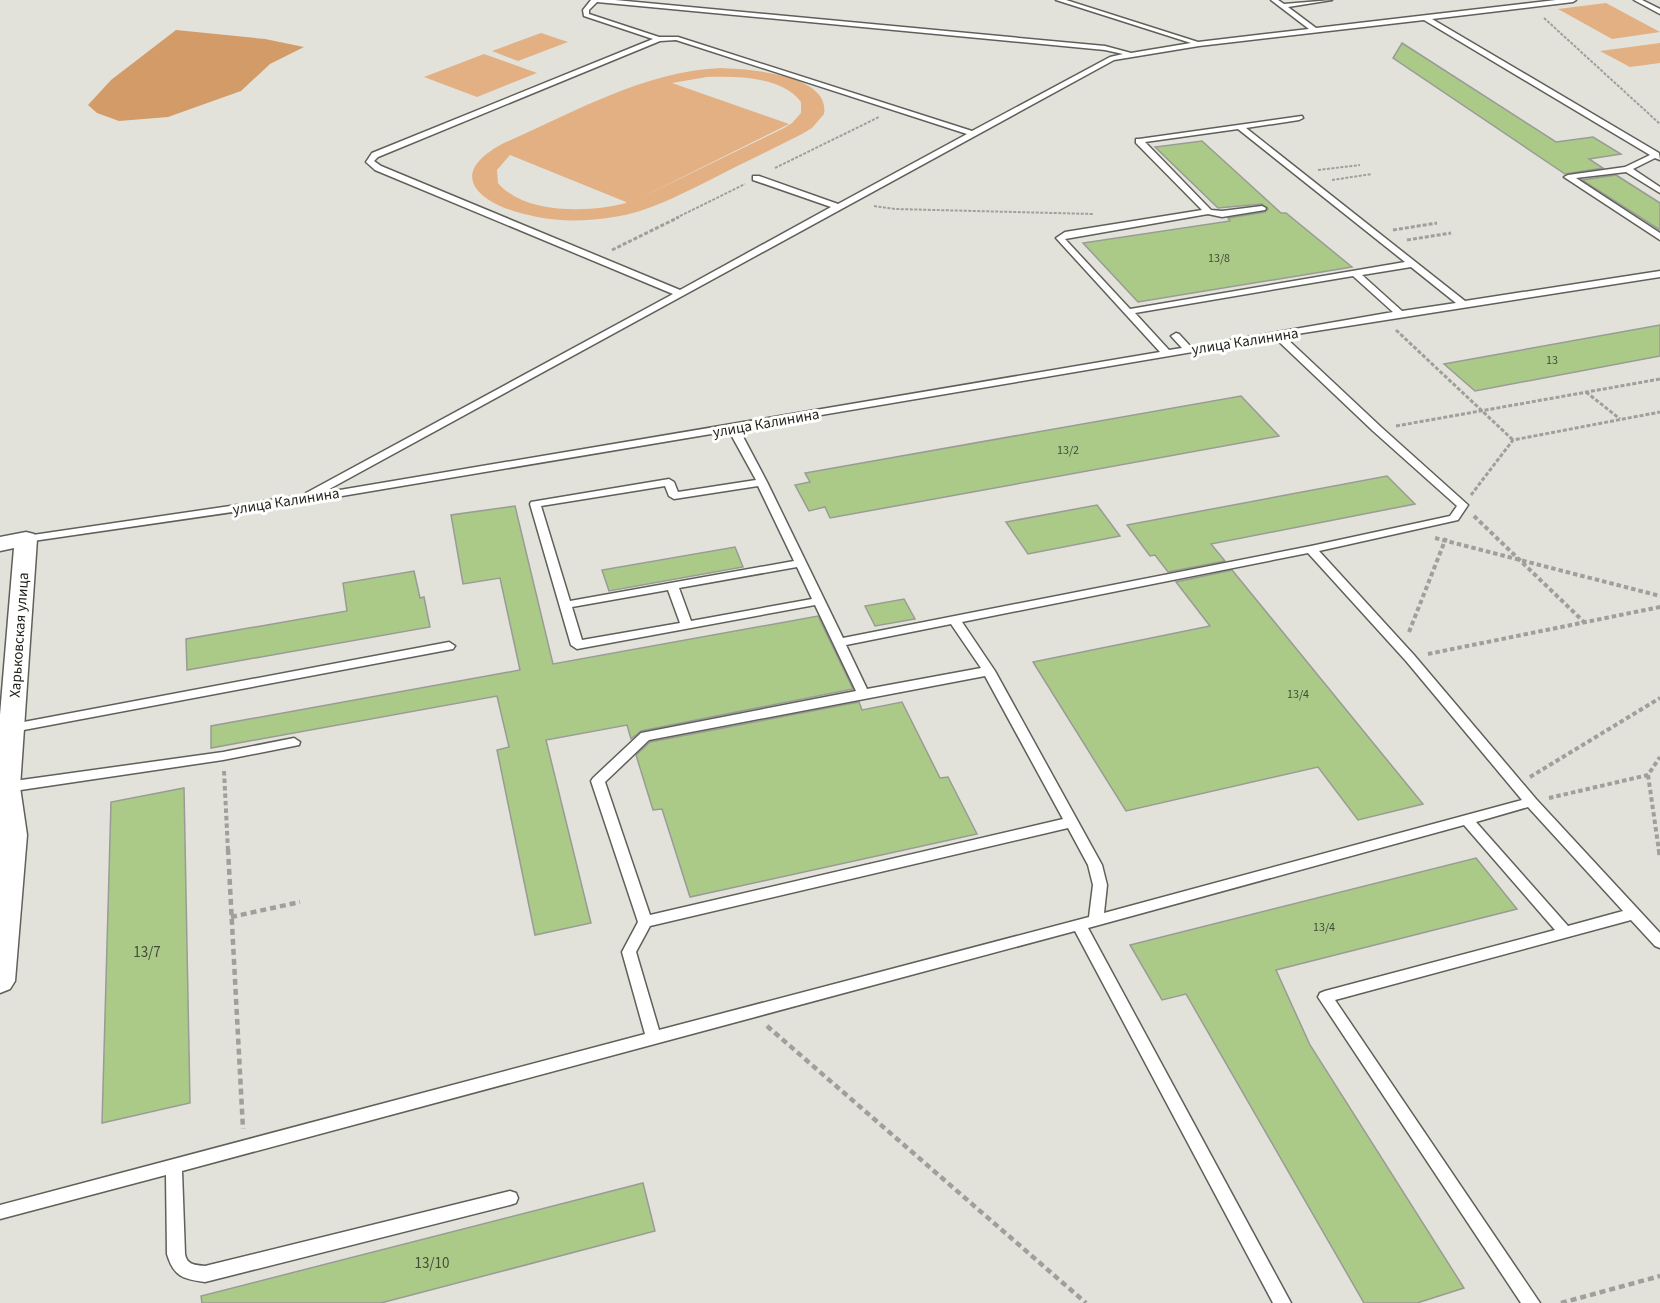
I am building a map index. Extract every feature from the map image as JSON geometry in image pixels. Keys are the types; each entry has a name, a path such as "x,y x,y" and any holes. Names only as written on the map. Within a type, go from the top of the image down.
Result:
{"street":[{"name":"улица Калинина","path":"0,544 26,539"},
{"name":"Харьковская улица","path":"0,981 7,837 6,771 13,728 26,539"}],"lane":[{"path":"659,39 586,15 586,10 595,0 1105,48 1129,54"},
{"path":"1059,0 1199,44"},
{"path":"1274,0 1316,31"},
{"path":"1282,6 1329,0"},
{"path":"303,499 1112,58 1199,44 1573,0"},
{"path":"1637,0 1660,12"},
{"path":"1426,18 1658,156"},
{"path":"679,293 389,173 370,162 375,155 659,39 676,38 974,134"},
{"path":"1208,212 1139,141 1299,118"},
{"path":"1240,127 1463,304"},
{"path":"1658,156 1627,169 1568,177 1660,237"},
{"path":"1627,169 1660,190"},
{"path":"756,178 838,207"},
{"path":"1167,354 1061,240 1061,236 1208,212 1222,214 1262,208"},
{"path":"1127,312 1410,264"},
{"path":"1356,274 1400,314"},
{"name":"улица Калинина","path":"26,539 303,499 1400,314 1660,274"},
{"path":"1176,336 1189,350"},
{"path":"839,643 1311,549 1454,518 1463,505 1377,429 1278,336"},
{"path":"733,428 762,482 863,694"},
{"path":"762,482 674,496 669,482 535,504 576,645 819,601"},
{"path":"1311,549 1406,654 1531,802 1660,942"},
{"path":"565,605 800,563"},
{"path":"672,585 687,625"},
{"path":"954,620 989,671 1095,865 1100,885 1096,920"},
{"path":"13,728 449,646"},
{"path":"654,1039 629,952 645,922 598,781 645,736 989,671"},
{"path":"6,771 223,756 294,742"},
{"path":"0,1212 244,1149 1531,802"},
{"path":"1466,819 1565,932"},
{"path":"645,922 1072,822"},
{"path":"1531,1303 1325,997 1634,914"},
{"path":"1079,925 1282,1303"},
{"path":"174,1167 176,1254 179,1265 189,1272 204,1274 510,1198"}],"path":[{"path":"1530,5 1660,124"},
{"path":"1297,174 1360,165"},
{"path":"1309,183 1372,174"},
{"path":"849,202 895,209 1105,214"},
{"path":"1372,233 1437,223"},
{"path":"1386,244 1451,233"},
{"path":"1382,317 1513,440"},
{"path":"1377,429 1660,378"},
{"path":"1586,392 1621,420"},
{"path":"1584,622 1463,505 1513,440 1660,412"},
{"path":"1454,518 1406,654 1660,607"},
{"path":"1399,530 1660,596"},
{"path":"1517,786 1660,698"},
{"path":"223,756 244,1149"},
{"path":"1660,757 1648,775 1660,858"},
{"path":"1531,802 1648,775"},
{"path":"231,917 300,902"},
{"path":"752,1012 1086,1303"},
{"path":"1561,1303 1660,1276"}],"shaded area":[{"path":"1606,3 1660,32 1612,39 1558,9"},
{"path":"176,30 265,39 304,47 270,64 241,91 168,117 119,121 97,113 88,105 111,80"},
{"path":"541,33 568,42 518,61 492,51"},
{"path":"1660,43 1660,63 1630,67 1600,51"},
{"path":"484,54 537,73 477,97 424,77"},
{"path":"721,68 785,76 815,90 823,101 824,114 812,128 790,140 674,198 627,215 576,220 537,217 501,206 487,199 477,189 472,179 475,167 485,155 506,142 611,95 665,77","holes":["707,77 758,79 771,82 793,93 801,102 801,113 792,123 784,128 636,200 789,124 672,83","510,155 626,202 626,203 577,209 540,206 524,201 509,193 498,183 497,170"]}],"building":[{"path":"1402,43 1556,142 1593,137 1621,154 1589,159 1603,168 1565,174 1393,58"},
{"path":"1202,141 1281,213 1286,213 1352,267 1138,302 1083,243 1230,221 1228,218 1265,212 1268,209 1262,204 1218,208 1155,147"},
{"path":"1616,175 1660,203 1660,230 1582,180"},
{"path":"1660,325 1660,356 1475,391 1444,364"},
{"path":"1241,396 1279,436 830,518 825,507 809,511 795,485 810,482 805,473"},
{"path":"1387,476 1415,504 1211,544 1225,561 1168,572 1155,555 1150,556 1127,525"},
{"path":"1097,505 1120,536 1028,554 1006,522"},
{"path":"515,506 553,664 818,616 853,689 641,731 631,739 627,725 546,740 591,923 535,935 497,750 509,747 497,696 211,748 211,726 520,670 500,578 463,584 451,515"},
{"path":"735,547 743,567 609,591 602,570"},
{"path":"1232,570 1423,804 1358,820 1318,767 1126,811 1033,662 1210,626 1176,582"},
{"path":"414,571 420,598 424,597 430,627 187,670 186,639 347,611 343,583"},
{"path":"904,599 915,619 875,626 865,606"},
{"path":"859,702 862,710 902,702 940,778 948,777 977,834 690,897 662,809 653,810 636,755 650,742"},
{"path":"184,788 190,1103 102,1123 111,802"},
{"path":"1476,858 1517,909 1276,970 1310,1045 1464,1288 1417,1303 1364,1303 1186,994 1162,1000 1130,945"},
{"path":"643,1183 655,1231 381,1303 202,1303 201,1296"}]}
